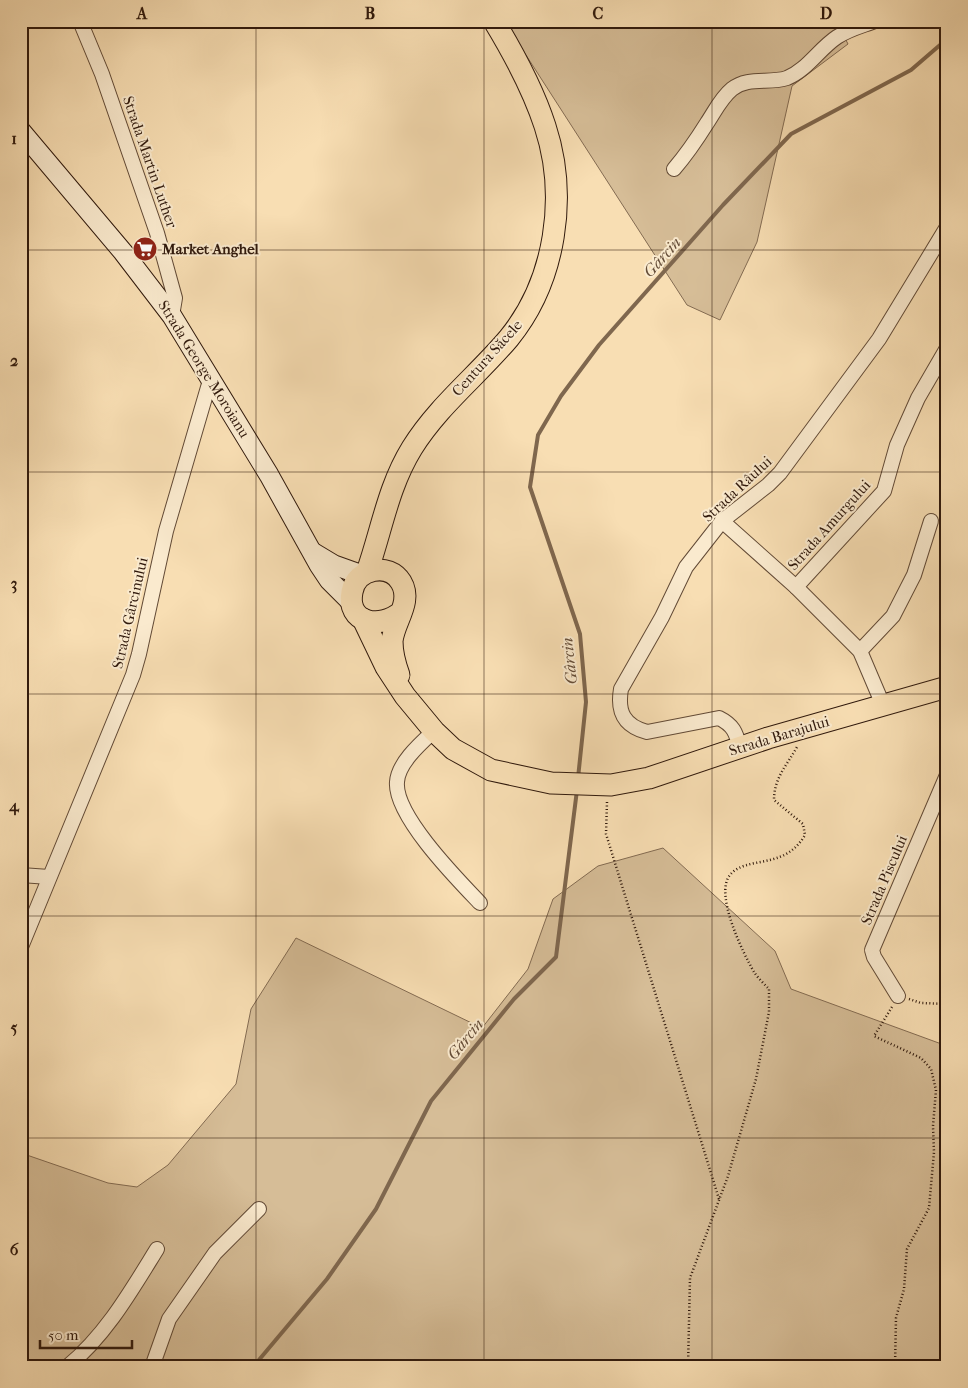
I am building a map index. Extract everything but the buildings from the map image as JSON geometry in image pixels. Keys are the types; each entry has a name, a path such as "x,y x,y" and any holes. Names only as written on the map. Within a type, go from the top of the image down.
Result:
{"main road":[{"name":"Centura Săcele","path":"365,574 394,481 413,446 441,410 495,354 522,320 541,283 552,245 555,187 551,150 545,127 522,73 494,21"},
{"name":"Strada George Moroianu","path":"21,130 129,259 172,316 211,377 329,580 358,611 386,667 405,696 434,731 453,749 491,770 516,777"},
{"name":"Centura Săcele","path":"383,514 388,549 402,583"},
{"name":"Strada George Moroianu","path":"311,550 334,565 365,574"},
{"path":"375,570 390,572 402,583 405,602 401,612 392,620 374,623 358,611 352,592 355,583 365,574 375,570"},
{"name":"Strada George Moroianu","path":"401,612 392,641 393,653 405,696"},
{"name":"Strada Barajului","path":"516,777 551,783 611,784 668,773 797,730 947,687"}],"street":[{"name":"Strada Martin Luther","path":"80,21 102,74 157,233 175,298 172,316"},
{"path":"674,170 697,140 724,96 734,87 754,80 774,81 786,78 798,72 836,38 854,28 875,21"},
{"name":"Strada Râului","path":"740,748 736,731 728,722 719,718 647,732 636,730 622,716 619,699 621,689 662,617 686,567 722,521 768,485 780,472 879,339 947,227"},
{"name":"Strada Amurgului","path":"796,587 884,491 896,445 918,398 947,348"},
{"name":"Strada Gârcinului","path":"21,947 140,654 166,530 211,377"},
{"path":"722,521 796,587 860,651 883,706"},
{"path":"860,651 893,616 914,575 931,521"},
{"path":"434,731 410,753 396,781 398,798 440,861 480,903"},
{"name":"Strada Piscului","path":"898,996 874,957 872,950 947,774"},
{"path":"21,875 49,877"},
{"path":"152,1367 169,1319 215,1253 259,1209"},
{"path":"67,1367 116,1315 157,1249"}],"path":[{"path":"688,1367 690,1278 719,1201 756,1079 769,1012 769,989 754,973 731,925 725,886 730,875 740,868 781,858 798,847 805,835 803,824 774,800 774,786 781,770 799,744 797,730"},
{"path":"611,784 606,806 606,834 719,1201"},
{"path":"895,1367 896,1318 904,1289 907,1249 929,1208 934,1152 933,1126 936,1090 931,1069 921,1058 874,1036 898,996 921,1003 947,1004"}],"shaded area":[{"path":"504,21 836,21 848,44 792,86 757,242 720,320 687,305"},
{"path":"663,848 775,951 791,989 947,1046 947,1367 21,1367 21,1153 108,1183 137,1187 168,1165 236,1084 251,1009 296,938 482,1028 528,969 553,899 598,866"}],"waterway":[{"name":"Gârcin","path":"578,778 586,702 580,634 530,487 538,435 561,396 599,345 723,205 791,134 911,70 947,39"},
{"name":"Gârcin","path":"253,1367 327,1279 376,1209 431,1101 514,999 556,957 577,790"}],"place":[{"name":"Market Anghel","path":"145,249"}]}
